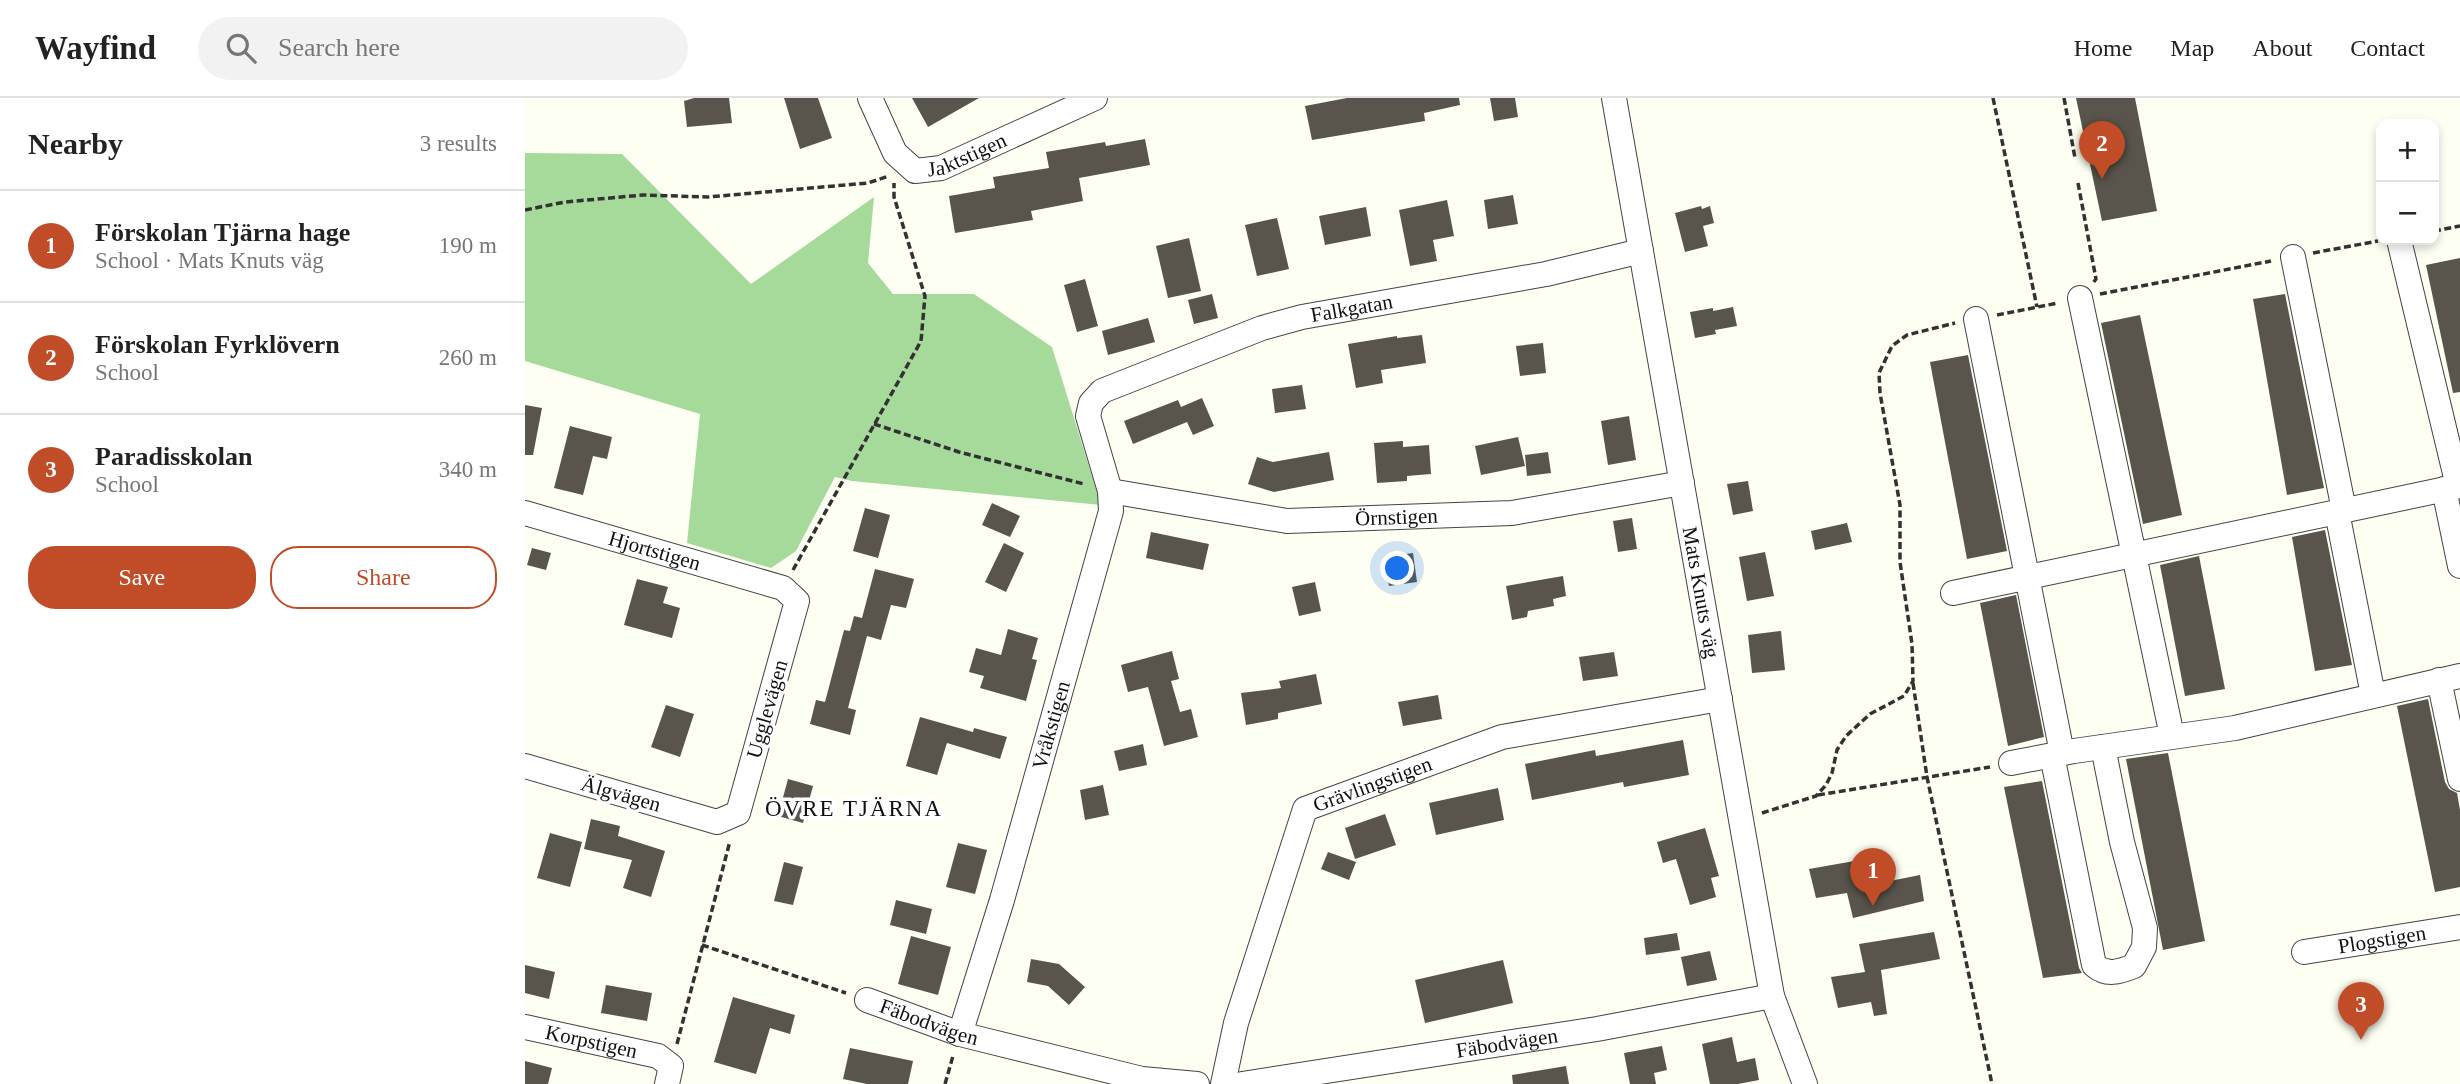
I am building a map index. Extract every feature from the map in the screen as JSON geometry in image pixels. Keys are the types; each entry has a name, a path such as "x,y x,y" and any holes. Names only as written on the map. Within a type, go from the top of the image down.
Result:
{"street":[{"name":"Jaktstigen","path":"870,98 895,153 915,170 941,167 1095,98"},
{"name":"Mats Knuts väg","path":"1614,98 1772,996 1805,1084"},
{"path":"2400,245 2454,487 2460,566"},
{"name":"Falkgatan","path":"1088,416 1091,403 1102,391 1262,328 1302,317 1546,274 1641,251"},
{"path":"2293,257 2373,695"},
{"path":"2080,298 2172,736"},
{"path":"1976,319 2026,578 2094,965 2102,972 2118,972 2134,966 2144,947 2145,928 2122,842 2103,747"},
{"name":"Vråkstigen","path":"960,1034 1002,900 1111,511 1110,491 1088,416"},
{"name":"Örnstigen","path":"1110,491 1287,521 1512,513 1682,483"},
{"path":"1953,593 2454,487"},
{"name":"Hjortstigen","path":"525,513 783,588"},
{"name":"Ugglevägen","path":"727,818 797,601 783,588"},
{"path":"2011,763 2235,728 2449,678 2460,779"},
{"name":"Grävlingstigen","path":"1223,1084 1236,1023 1305,809 1502,737 1720,699"},
{"name":"Älgvägen","path":"525,766 727,818"},
{"name":"Plogstigen","path":"2304,952 2460,927"},
{"name":"Fäbodvägen","path":"1242,1084 1597,1029 1772,996"},
{"name":"Fäbodvägen","path":"867,1000 960,1034 1142,1079 1197,1084"},
{"name":"Korpstigen","path":"525,1027 665,1069"}],"path":[{"path":"1993,98 2037,307"},
{"path":"2064,98 2075,158"},
{"path":"525,210 565,202 643,195 708,197 868,183 894,174 894,197 925,296 921,341 783,588"},
{"path":"2078,183 2096,279 2080,298"},
{"path":"2439,230 2460,226"},
{"path":"874,424 959,453 1110,491"},
{"path":"1913,681 1927,777 1992,1084"},
{"path":"1816,796 2011,763"},
{"path":"665,1069 702,944 727,818"},
{"path":"702,944 867,1000"},
{"path":"945,1084 960,1034"}],"green space":[{"path":"525,153 622,154 751,284 874,197 868,263 893,294 974,294 1052,347 1101,505 852,481 835,477 796,551 771,568 687,543 700,414 525,361"}],"building":[{"path":"694,98 729,98 732,123 687,127 684,101"},
{"path":"784,98 818,98 832,138 800,149"},
{"path":"912,98 979,98 928,127"},
{"path":"1347,98 1459,98 1460,105 1424,113 1425,121 1312,140 1305,106"},
{"path":"1490,98 1515,98 1518,117 1494,121"},
{"path":"2076,98 2135,98 2157,211 2102,221"},
{"path":"1145,139 1150,165 1079,178 1083,201 1031,211 1033,220 955,233 949,196 995,188 993,177 1049,168 1046,152 1105,142 1106,146"},
{"path":"1513,195 1518,224 1488,229 1484,200"},
{"path":"1447,200 1454,236 1433,240 1437,261 1410,266 1399,210"},
{"path":"1701,206 1702,209 1710,206 1714,223 1703,226 1708,246 1685,252 1675,213"},
{"path":"1366,207 1371,236 1325,245 1319,216"},
{"path":"1277,218 1289,269 1257,276 1245,225"},
{"path":"1189,238 1201,291 1168,298 1156,246"},
{"path":"2460,258 2460,392 2453,393 2426,265"},
{"path":"1085,279 1098,326 1077,332 1064,285"},
{"path":"1212,294 1218,318 1194,324 1188,300"},
{"path":"2285,294 2324,488 2287,495 2253,299"},
{"path":"1733,307 1737,326 1715,330 1716,334 1695,338 1690,312"},
{"path":"2140,315 2182,515 2143,524 2101,323"},
{"path":"1148,318 1155,342 1108,355 1102,331"},
{"path":"1422,335 1426,363 1381,370 1383,383 1356,388 1348,344"},
{"path":"1543,343 1546,373 1520,376 1516,346"},
{"path":"1968,355 2007,551 1967,559 1930,362"},
{"path":"1302,385 1306,409 1275,413 1272,389"},
{"path":"1202,398 1214,426 1193,435 1187,422 1133,444 1124,421 1178,400 1181,407"},
{"path":"525,405 542,408 533,455 525,455"},
{"path":"1629,416 1636,460 1608,465 1601,421"},
{"path":"570,426 612,437 607,459 593,456 583,495 554,488"},
{"path":"1518,437 1525,466 1481,475 1475,446"},
{"path":"1403,441 1403,447 1429,445 1431,474 1407,476 1407,481 1377,483 1374,443"},
{"path":"1329,452 1334,480 1274,492 1248,484 1257,457 1273,462"},
{"path":"1548,452 1551,473 1527,476 1525,455"},
{"path":"1748,481 1753,511 1733,515 1727,484"},
{"path":"992,503 1020,516 1010,537 982,525"},
{"path":"865,508 890,515 878,558 853,551"},
{"path":"1632,518 1637,549 1618,552 1613,521"},
{"path":"1847,523 1852,542 1815,550 1811,531"},
{"path":"2325,530 2352,665 2315,671 2292,537"},
{"path":"1151,532 1209,544 1203,570 1146,558"},
{"path":"1004,543 1024,553 1006,592 985,582"},
{"path":"532,548 551,553 546,570 527,565"},
{"path":"1765,552 1774,596 1747,601 1739,557"},
{"path":"1413,553 1417,582 1389,586 1384,557"},
{"path":"2199,556 2225,689 2185,696 2160,565"},
{"path":"875,569 914,579 906,608 891,605 881,640 867,636 848,708 856,710 850,735 810,724 816,700 825,702 844,630 850,631 854,616 862,618"},
{"path":"1563,576 1566,596 1553,599 1554,606 1528,611 1527,617 1512,620 1506,586"},
{"path":"637,579 668,587 663,603 680,608 672,638 624,625"},
{"path":"1315,582 1321,611 1299,616 1292,587"},
{"path":"2016,595 2044,737 2008,746 1980,603"},
{"path":"1008,629 1038,638 1032,659 1037,660 1026,701 980,688 984,676 969,672 976,648 1001,655"},
{"path":"1781,631 1785,670 1752,673 1748,635"},
{"path":"1172,651 1179,679 1171,681 1180,712 1191,709 1198,737 1164,746 1148,687 1128,692 1121,665"},
{"path":"1614,652 1618,676 1583,681 1579,657"},
{"path":"1316,674 1322,704 1278,713 1278,719 1246,725 1241,693 1281,688 1279,681"},
{"path":"1438,695 1442,719 1403,726 1398,702"},
{"path":"2428,699 2445,782 2449,789 2457,793 2460,810 2460,887 2435,892 2397,706"},
{"path":"666,705 694,714 680,757 651,747"},
{"path":"920,717 973,732 974,728 1007,737 1000,759 947,743 937,775 906,766"},
{"path":"1683,740 1689,775 1624,787 1623,782 1532,800 1525,764 1595,750 1596,756"},
{"path":"1143,744 1147,765 1119,771 1114,751"},
{"path":"2168,753 2205,941 2163,950 2126,759"},
{"path":"788,779 813,786 803,823 778,816"},
{"path":"2042,781 2082,973 2043,978 2004,787"},
{"path":"1103,785 1109,815 1085,820 1080,790"},
{"path":"1498,788 1504,820 1436,835 1429,803"},
{"path":"1385,814 1396,845 1355,859 1345,828"},
{"path":"591,819 620,826 618,836 665,851 651,897 623,888 632,860 584,849"},
{"path":"1705,828 1719,876 1711,878 1716,897 1690,905 1676,859 1663,863 1657,842"},
{"path":"550,833 582,842 570,887 537,878"},
{"path":"958,843 987,850 975,894 946,887"},
{"path":"1328,852 1356,862 1349,880 1321,869"},
{"path":"1860,860 1865,886 1920,875 1924,901 1853,918 1847,893 1816,898 1809,869"},
{"path":"784,862 803,867 793,905 774,901"},
{"path":"896,900 932,909 926,934 890,925"},
{"path":"1934,932 1940,959 1881,970 1887,1014 1874,1016 1871,1002 1838,1008 1831,977 1865,972 1859,944"},
{"path":"1677,933 1680,950 1646,955 1644,938"},
{"path":"911,936 951,947 938,995 898,984"},
{"path":"1710,951 1717,980 1687,986 1681,957"},
{"path":"1031,959 1059,964 1085,987 1069,1005 1048,986 1027,982"},
{"path":"1503,960 1513,1003 1425,1023 1415,980"},
{"path":"525,965 555,972 549,999 525,993"},
{"path":"606,985 652,993 647,1021 601,1013"},
{"path":"733,997 795,1015 790,1034 770,1028 756,1074 714,1062"},
{"path":"1732,1037 1737,1062 1755,1058 1759,1080 1738,1084 1710,1084 1702,1044"},
{"path":"1662,1046 1667,1070 1654,1073 1656,1084 1630,1084 1624,1053"},
{"path":"850,1048 913,1061 908,1084 867,1084 843,1079"},
{"path":"525,1061 552,1068 548,1084 525,1084"},
{"path":"1566,1066 1569,1084 1513,1084 1512,1075"}],"place":[{"name":"Förskolan Fyrklövern","path":"2102,179"},
{"name":"Förskolan Tjärna hage","path":"1873,906"},
{"name":"Paradisskolan","path":"2361,1040"}],"district":[{"name":"ÖVRE TJÄRNA","path":"854,808"}]}
